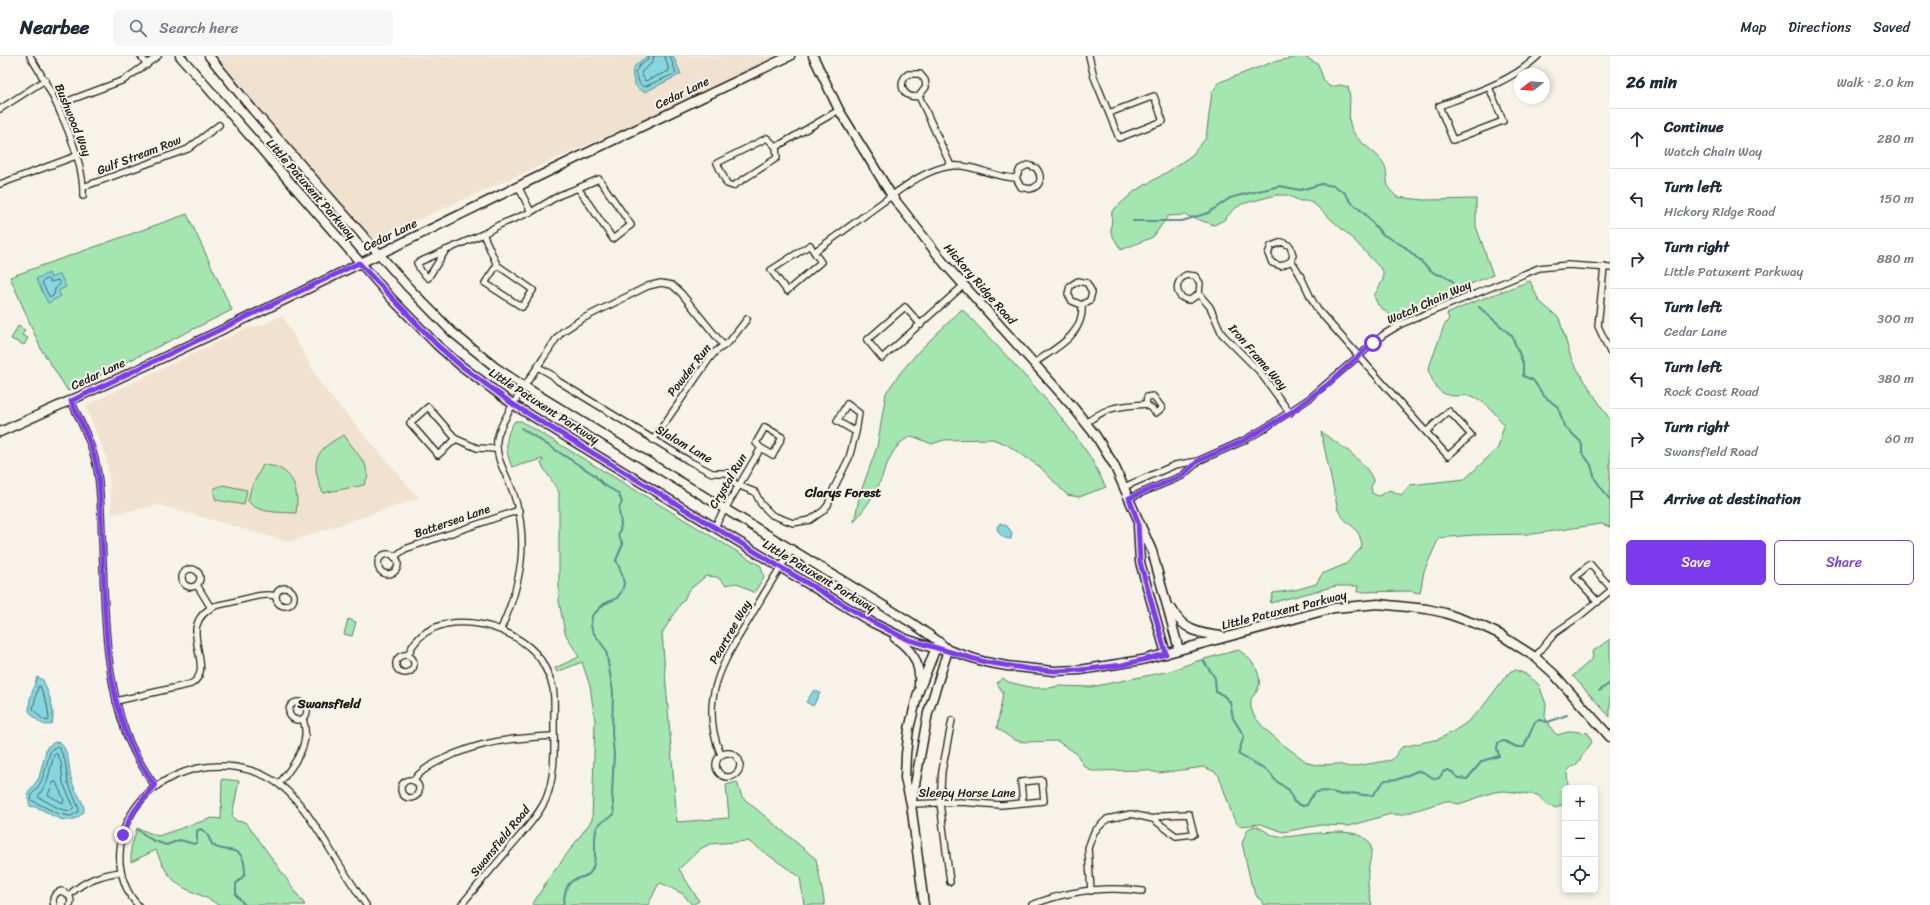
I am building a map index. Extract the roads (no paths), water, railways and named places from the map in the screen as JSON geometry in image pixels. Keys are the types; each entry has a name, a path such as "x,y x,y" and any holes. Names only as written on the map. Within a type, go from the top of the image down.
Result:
{"street":[{"name":"Bushwood Way","path":"30,56 45,80 57,105 76,156 83,187 83,196"},
{"path":"141,56 147,65"},
{"path":"57,105 110,86 136,73 158,56"},
{"name":"Little Patuxent Parkway","path":"180,56 359,263 437,345 460,365 514,405 873,622 906,639 937,645"},
{"name":"Little Patuxent Parkway","path":"209,56 253,110 408,287 452,332 495,367 525,387 792,550 937,645 985,662 1030,669 1054,671 1080,670 1122,665 1334,608 1361,605 1394,605 1427,609 1463,619 1499,634 1535,657 1553,673 1610,737"},
{"name":"Cedar Lane","path":"0,432 71,401 790,56"},
{"name":"Hickory Ridge Road","path":"813,56 838,110 892,196 964,285 1086,423 1114,465 1152,551 1179,650"},
{"path":"1089,56 1094,77 1119,138 1163,121 1154,96 1109,113"},
{"path":"1490,87 1503,121 1453,140 1439,106 1490,87 1513,75 1538,56"},
{"path":"908,74 920,74 925,80 924,91 919,96 911,97 904,92 902,84 903,80 908,74"},
{"path":"0,109 45,80"},
{"path":"919,96 951,166"},
{"path":"776,147 838,110"},
{"name":"Gulf Stream Row","path":"83,187 188,149 219,125"},
{"path":"767,138 776,147 778,158 733,186 727,184 717,163 767,138"},
{"path":"0,184 76,156"},
{"path":"1028,165 1036,168 1040,175 1040,182 1037,186 1030,190 1021,187 1016,178 1020,169 1028,165"},
{"path":"814,252 924,174 951,166 976,168 998,176 1016,178"},
{"path":"446,250 428,278 421,272 417,263 446,250 483,234 499,225 531,212 560,195 599,179 631,225 613,239 578,188"},
{"path":"518,186 531,212"},
{"path":"483,234 497,265 533,290 522,307 485,283 497,265"},
{"path":"1291,261 1281,266 1272,263 1268,254 1271,246 1278,242 1286,243 1292,250 1291,261 1296,267 1310,299 1318,310 1358,356 1426,432 1448,456 1471,435 1449,411 1426,432"},
{"path":"810,245 814,252 821,262 787,291 771,270 810,245"},
{"name":"Watch Chain Way","path":"1124,487 1175,465 1198,461 1243,441 1290,413 1327,385 1383,335 1401,324 1522,274 1554,266 1583,265 1604,266 1610,268"},
{"path":"1604,266 1598,326 1610,352"},
{"name":"Iron Frame Way","path":"1199,294 1190,300 1182,298 1177,290 1178,281 1186,275 1195,276 1200,283 1199,294 1210,308 1222,334 1259,371 1290,413"},
{"path":"1078,281 1087,283 1092,292 1090,300 1082,305 1072,302 1068,294 1070,286 1078,281"},
{"path":"501,629 514,598 522,566 523,537 519,510 497,449 499,430 556,339 570,326 648,286 661,283 672,285 681,293 724,346"},
{"path":"921,325 905,307 867,340 882,358 921,325 964,285"},
{"path":"1034,363 1077,330 1083,315 1082,305"},
{"name":"Powder Run","path":"653,440 667,417 710,358 736,336 747,319"},
{"name":"Slalom Lane","path":"538,367 653,440 712,473 728,473 735,484 752,490 766,510 779,519 793,523 810,520 823,511 828,505 833,490 849,458 856,432 859,413 847,404 837,421 856,432"},
{"path":"71,401 92,450 97,468 101,506 108,645 116,701 134,753 155,786"},
{"path":"1086,423 1108,409 1146,404"},
{"path":"456,439 438,455 410,423 428,407 456,439 477,448 497,449"},
{"name":"Crystal Run","path":"765,427 782,437 773,455 761,448 756,443 765,427"},
{"name":"Crystal Run","path":"715,526 761,448"},
{"name":"Watch Chain Way","path":"1129,498 1182,476 1198,461"},
{"name":"Battersea Lane","path":"394,557 405,550 519,510"},
{"name":"Hickory Ridge Road","path":"1138,522 1140,562 1166,654"},
{"name":"Peartree Way","path":"721,755 716,743 711,710 716,681 726,656 780,567 792,550"},
{"path":"1598,602 1576,577 1590,564 1610,587"},
{"path":"197,585 211,608"},
{"path":"1164,592 1176,616 1188,629 1203,634 1226,637"},
{"path":"1535,657 1561,628 1610,592"},
{"path":"116,701 191,684 196,681 200,677 202,668 196,643 196,632 201,619 211,608 264,594 276,596"},
{"name":"Swansfield Road","path":"408,655 417,640 435,629 448,625 460,622 474,623 501,629 521,641 540,659 546,668 553,688 554,736 552,776 545,800 539,811 461,905"},
{"path":"873,622 904,644 914,656 920,675 918,693"},
{"path":"924,905 911,804 905,778 906,754 909,729 918,693 937,645"},
{"path":"911,804 928,713 948,650"},
{"path":"279,784 297,759 303,746 306,732 303,719"},
{"path":"950,882 940,803 942,771 952,720"},
{"path":"414,780 418,775 433,764 473,746 503,739 554,736"},
{"name":"Peartree Way","path":"732,754 737,758 739,765 734,775 725,776 717,770 716,764 721,755 732,754"},
{"path":"138,905 129,894 121,872 120,847 126,824 138,804 155,786 189,771 218,767 246,769 270,778 288,792 307,814 366,905"},
{"name":"Sleepy Horse Lane","path":"911,804 960,802 1001,805 1023,803 1044,801 1042,780 1021,782 1023,803"},
{"path":"1091,891 1088,848 1090,838 1106,819 1131,814 1154,819 1176,836 1194,834 1189,814 1165,815 1154,819"},
{"path":"69,895 90,880 105,874 121,872"},
{"path":"1032,905 1057,896 1091,891 1124,889 1142,891"},
{"path":"54,905 52,899 61,891 69,895 71,898 70,905"}],"water":[{"path":"648,56 673,56 681,74 645,92 641,90 636,85 633,76 633,69 637,63"},
{"path":"49,273 51,278 60,274 66,287 58,291 61,296 48,303 36,279"},
{"path":"1000,523 1007,526 1012,533 1011,539 1003,537 998,532 997,527"},
{"path":"37,677 43,680 49,696 53,713 52,724 45,725 36,719 29,711 30,699"},
{"path":"814,690 820,693 813,706 806,702"},
{"path":"55,742 61,743 67,754 72,781 84,807 82,814 72,820 60,819 40,809 30,806 27,795 39,778 47,747"}],"waterway":[{"path":"1133,221 1182,221 1208,213 1230,198 1280,186 1300,190 1322,184 1334,186 1344,192 1351,202 1364,213 1382,234 1405,247 1430,270 1436,274 1445,276 1454,282"},
{"path":"1479,307 1512,336 1523,363 1523,376 1533,380 1544,396 1558,407 1564,426 1580,441 1582,445 1582,452 1591,465 1595,479 1610,500"},
{"path":"521,428 593,474 604,485 618,493 622,502 619,510 621,525 618,535 623,544 616,560 622,574 624,584 622,591 617,598 604,604 592,616 591,626 593,632 606,650 613,692 612,733 614,754 612,793 614,814 600,823 597,827 593,868 588,875 574,880 568,885 566,888 563,905"},
{"path":"1203,660 1215,678 1216,692 1223,695 1230,702 1233,718 1244,736 1238,754 1269,772 1276,781 1289,790 1294,802 1303,806 1307,805 1314,794 1320,791 1342,795 1351,793 1373,795 1385,780 1399,779 1417,771 1423,772 1435,779 1439,778 1443,772 1448,770 1458,778 1467,779 1482,761 1499,756 1497,748 1498,743 1504,741 1517,747 1524,747 1535,722 1539,720 1548,722 1567,715"},
{"path":"1599,691 1610,683"},
{"path":"138,830 152,840 166,845 180,840 194,844 197,842 197,831 200,829 207,834 213,845 218,848 238,852 242,856 245,874 236,884 236,895 245,905"}],"district":[{"name":"Clarys Forest","path":"843,492"},
{"name":"Swansfield","path":"329,703"}]}
